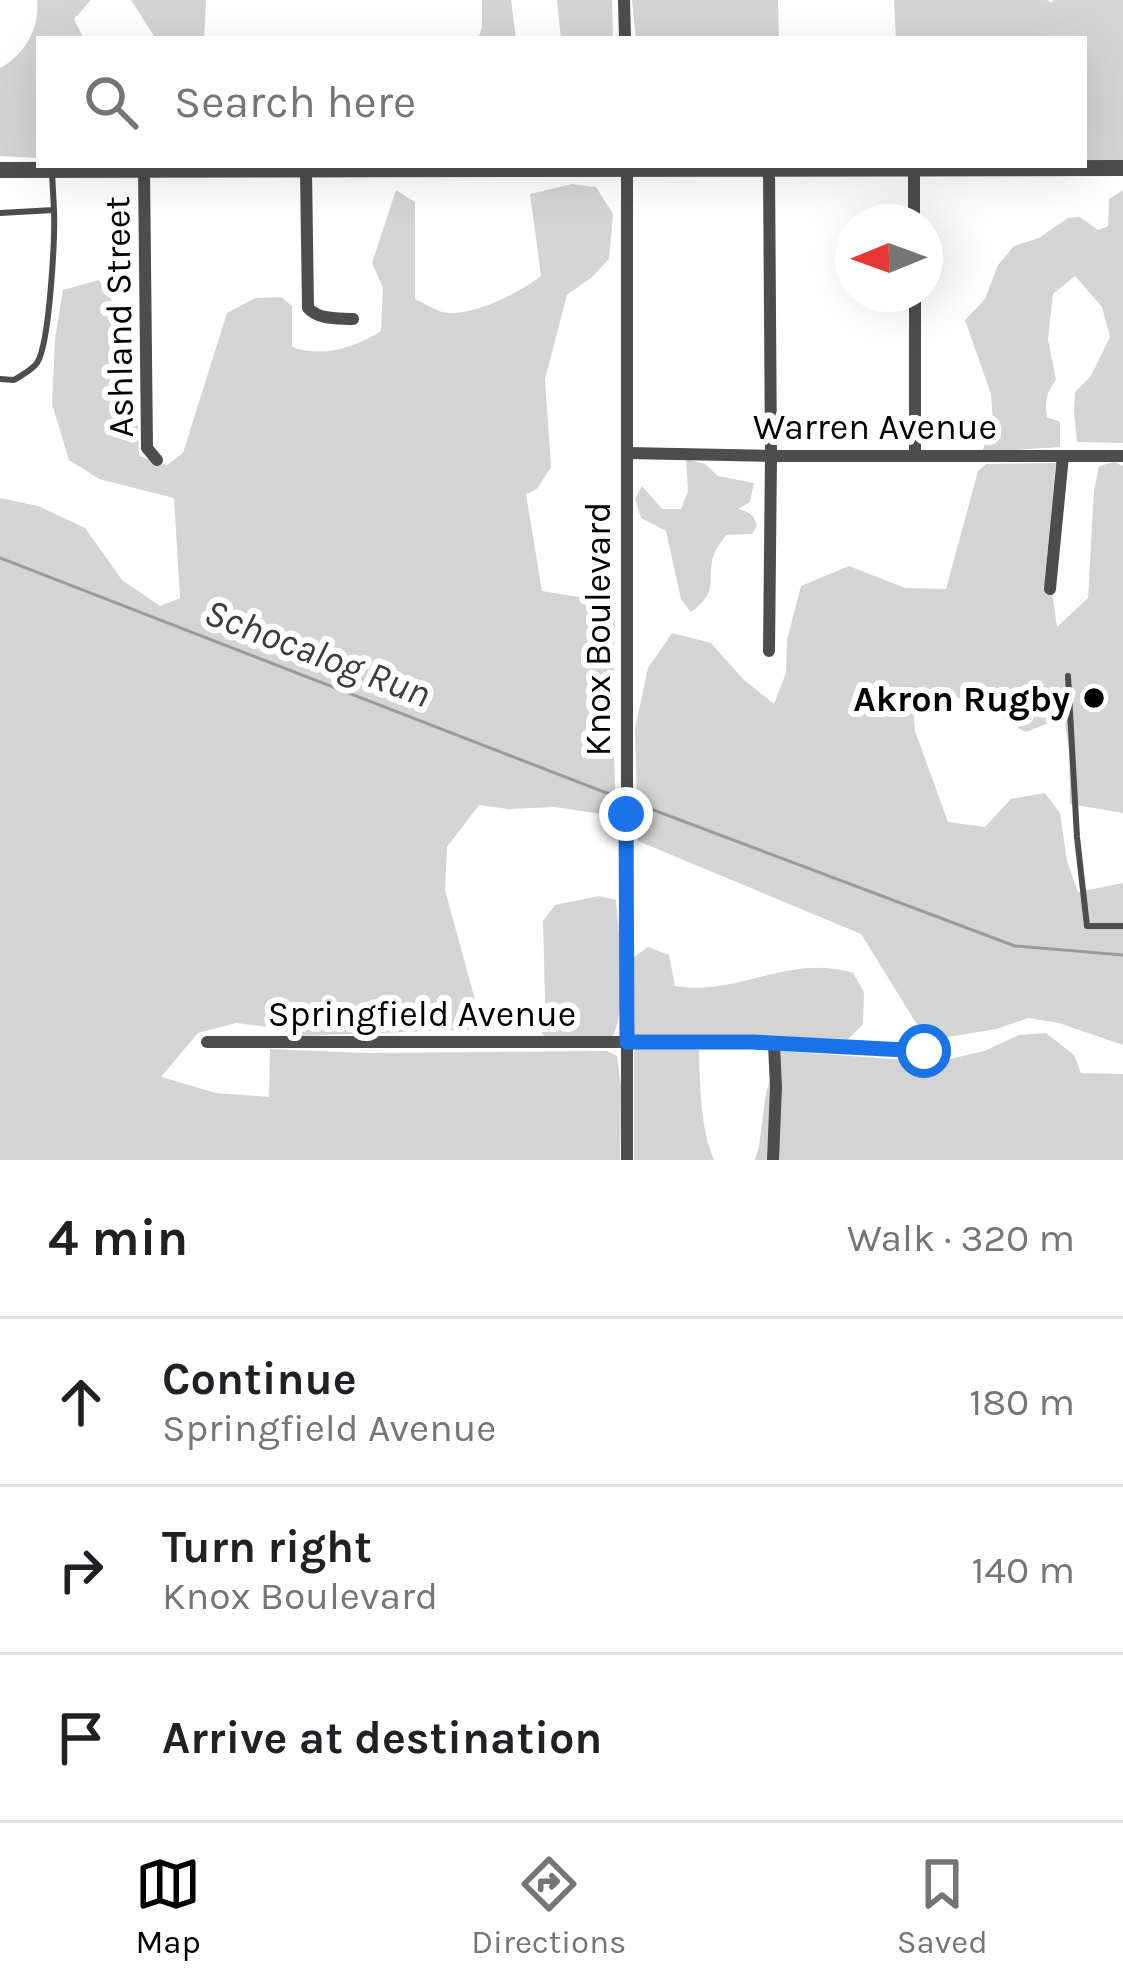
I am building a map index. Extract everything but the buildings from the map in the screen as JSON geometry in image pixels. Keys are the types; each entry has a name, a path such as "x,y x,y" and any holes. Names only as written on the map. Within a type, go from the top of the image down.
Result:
{"street":[{"path":"624,0 625,36"},
{"path":"0,170 462,168"},
{"name":"Knox Boulevard","path":"627,168 627,1160"},
{"path":"698,168 1123,168"},
{"path":"769,169 769,651"},
{"path":"914,169 914,204"},
{"name":"Ashland Street","path":"144,170 147,448 157,460"},
{"path":"306,171 308,308 322,317 353,320"},
{"path":"915,312 915,456"},
{"name":"Warren Avenue","path":"627,453 1123,456"},
{"path":"1050,589 1063,456"},
{"name":"Springfield Avenue","path":"207,1042 752,1042 924,1051"},
{"path":"772,1160 774,1045"}],"lane":[{"path":"0,379 14,380 25,373 44,348 56,235 52,170"},
{"path":"0,213 54,210"},
{"path":"1068,676 1077,837 1088,926 1123,926"}],"shaded area":[{"path":"37,0 91,0 74,19 82,36 36,36 36,158 0,156 0,68 17,56 36,21"},
{"path":"131,0 206,0 204,36 154,36"},
{"path":"482,0 511,0 516,36 479,36"},
{"path":"557,0 612,0 613,36 561,36"},
{"path":"632,0 778,0 779,36 636,36"},
{"path":"894,0 1123,0 1123,162 1087,162 1087,36 896,36"},
{"path":"572,184 596,187 613,214 609,259 567,295 545,379 551,467 537,489 526,494 542,591 615,603 616,816 554,807 479,805 447,847 445,890 483,1029 300,1036 236,1023 198,1033 161,1077 216,1093 269,1097 270,1049 607,1051 617,1056 621,1086 620,1160 0,1160 0,498 38,506 85,528 122,580 160,606 180,598 174,498 99,479 69,460 52,404 63,290 99,280 134,335 139,456 167,465 183,453 227,313 255,298 281,297 292,306 292,347 315,352 349,346 381,331 383,288 372,263 396,190 415,202 415,299 453,313 494,303 541,276 530,194"},
{"path":"1123,190 1123,443 1077,442 1075,392 1091,376 1110,337 1102,307 1075,276 1053,294 1048,339 1056,380 1046,412 1060,422 1060,447 982,452 993,421 991,394 965,320 985,299 998,265 1014,246 1039,238 1068,218 1080,217 1098,230 1108,226 1109,199"},
{"path":"686,459 705,464 718,476 754,483 750,502 738,509 750,514 757,526 752,534 726,535 714,554 709,591 691,612 681,599 666,531 641,518 635,499 642,486 662,509 681,509 688,491"},
{"path":"1114,462 1123,466 1123,813 1070,804 1064,717 1026,732 975,701 948,698 913,705 915,731 948,822 985,827 1011,799 1045,793 1060,813 1067,861 1078,892 1123,883 1123,1045 1059,1023 1028,1018 942,1038 916,1023 861,934 638,841 635,728 648,668 672,633 711,643 743,679 774,704 786,673 787,640 801,586 849,566 905,588 946,589 978,471 986,464 1056,463 1047,556 1057,627 1088,598 1094,490 1099,466"},
{"path":"599,896 616,900 621,971 617,1025 612,1037 549,1040 542,1034 543,921 555,905"},
{"path":"648,947 669,955 675,986 720,986 807,968 853,973 864,992 863,1024 848,1039 633,1036 634,957"},
{"path":"1046,1033 1074,1055 1081,1073 1123,1074 1123,1160 755,1160 766,1093 779,1051 937,1062 984,1051 1019,1035"},
{"path":"634,1049 699,1049 703,1119 714,1160 634,1160"}],"waterway":[{"name":"Schocalog Run","path":"0,558 617,797"},
{"name":"Schocalog Run","path":"635,803 1015,946 1123,955"}],"place":[{"name":"Akron Rugby","path":"1094,698"}],"route":[{"path":"626,814 627,1042 752,1042 924,1051"}]}
